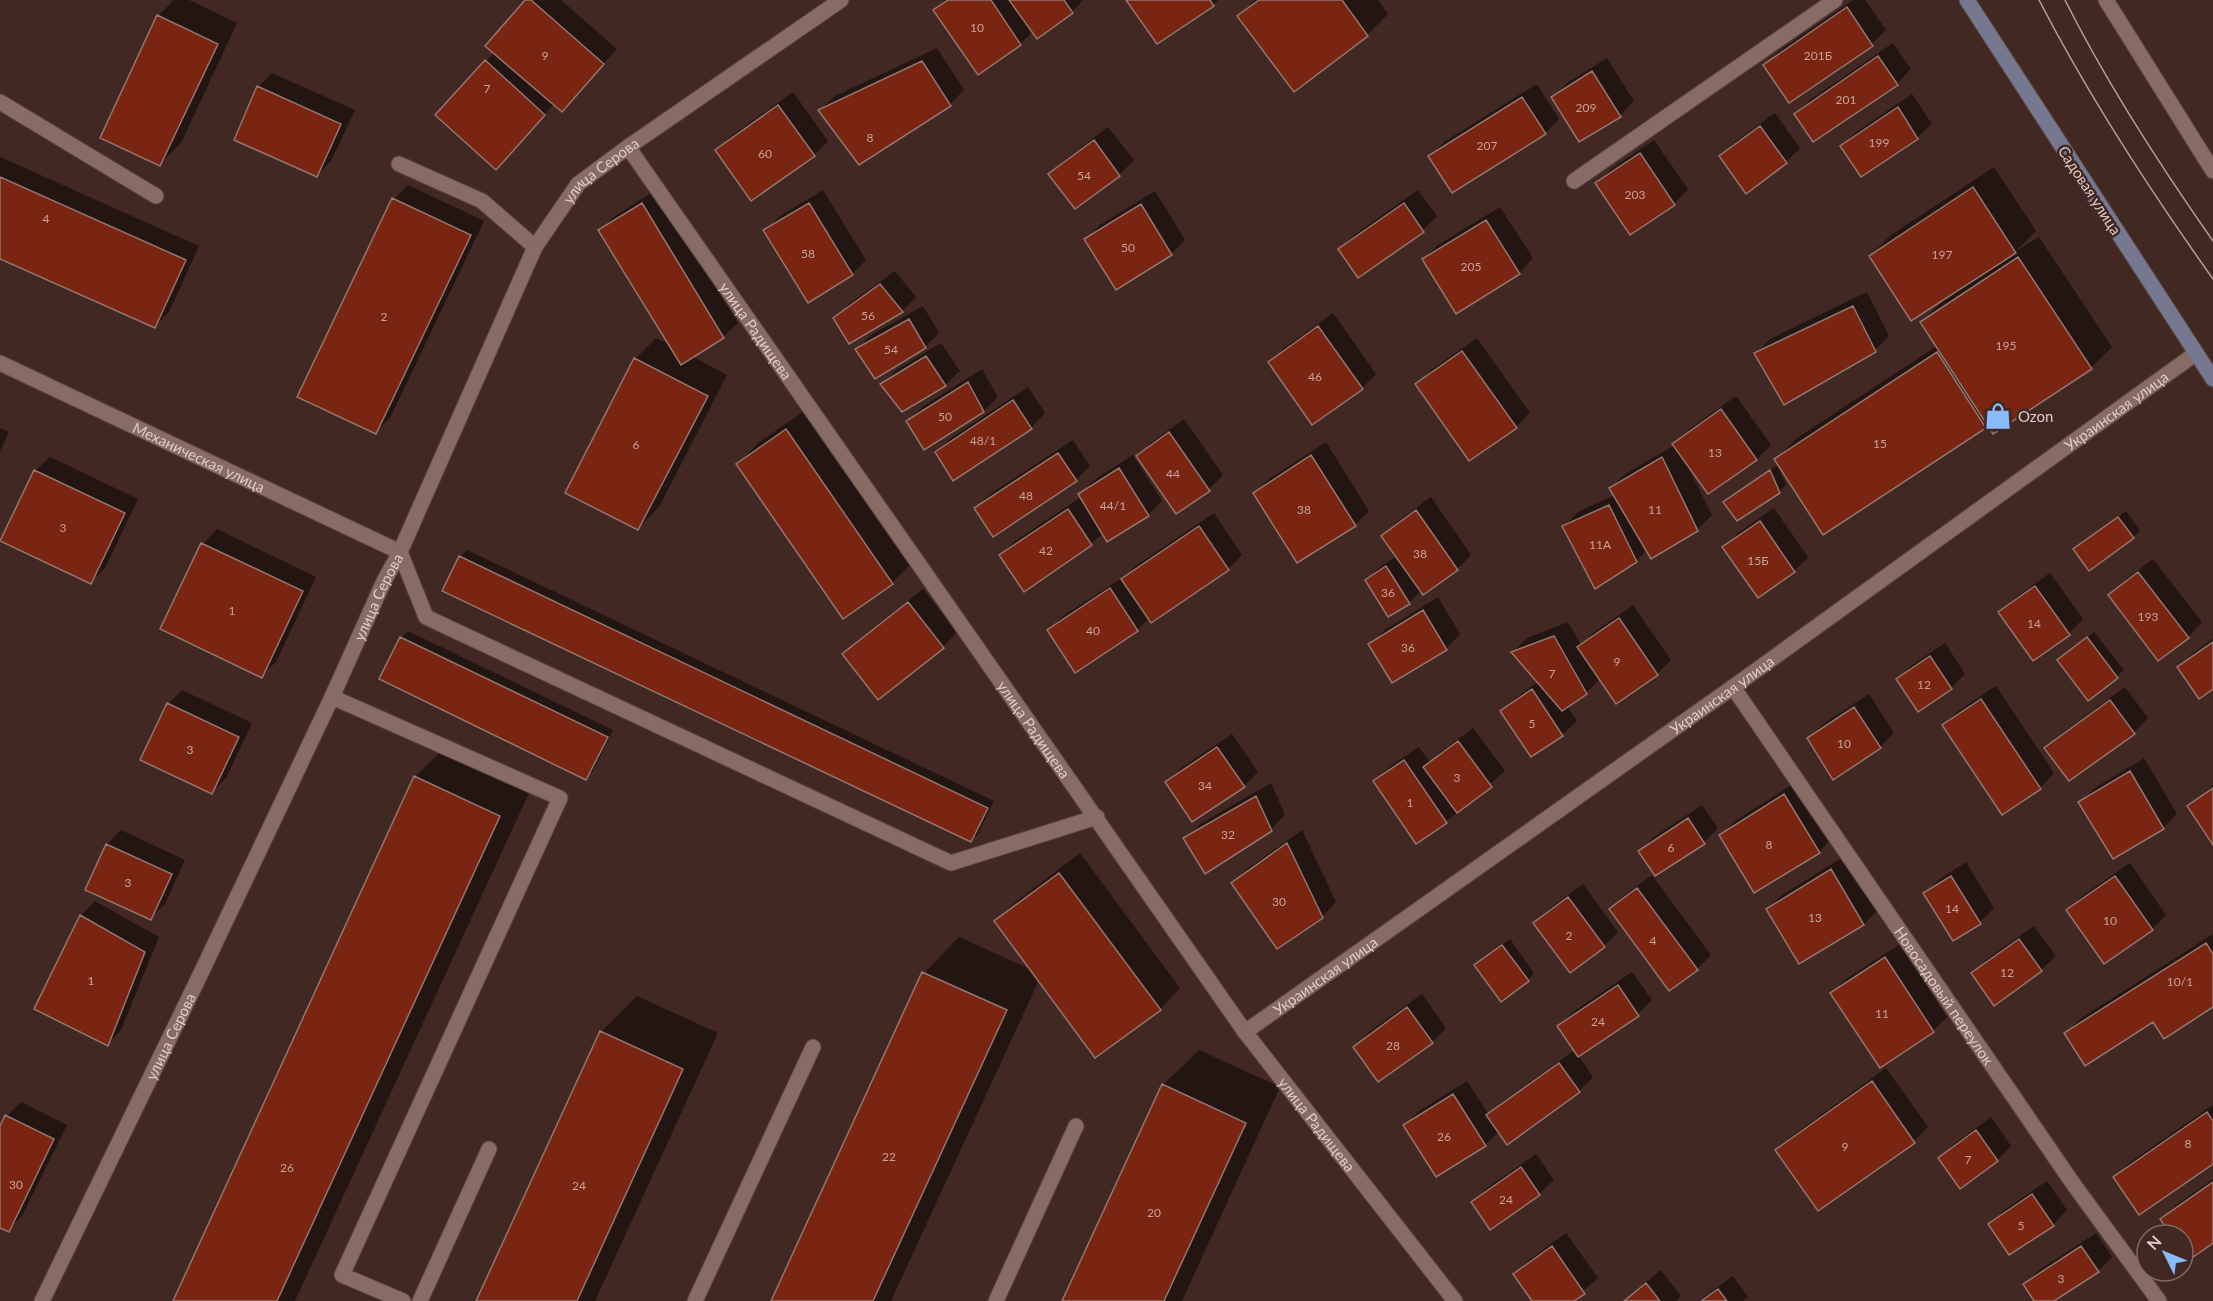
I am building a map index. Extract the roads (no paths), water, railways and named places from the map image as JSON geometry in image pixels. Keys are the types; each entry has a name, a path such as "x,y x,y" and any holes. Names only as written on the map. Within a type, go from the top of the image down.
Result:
{"street":[{"name":"улица Серова","path":"42,1301 332,697 384,581 400,552 535,247 578,184 841,0"},
{"path":"1574,181 1835,0"},
{"name":"Садовая улица","path":"1967,0 2213,379"},
{"path":"2106,0 2213,171"},
{"path":"0,102 156,196"},
{"name":"улица Радищева","path":"628,147 1245,1032 1455,1301"},
{"path":"399,164 482,201 535,247"},
{"name":"Украинская улица","path":"1245,1032 1733,687 2195,354"},
{"name":"Механическая улица","path":"0,363 400,552"},
{"path":"400,552 426,617 951,863 1097,817"},
{"name":"Новосадовый переулок","path":"1733,687 2074,1185 2159,1301"},
{"path":"332,697 560,798 342,1275 402,1301"},
{"path":"695,1301 813,1047"},
{"path":"996,1301 1076,1126"},
{"path":"420,1301 489,1149"}],"tram line":[{"path":"2039,0 2058,37 2121,143 2213,279"},
{"path":"2065,0 2098,62 2135,123 2213,241"}],"place":[{"name":"Ozon","path":"1998,416"}]}
